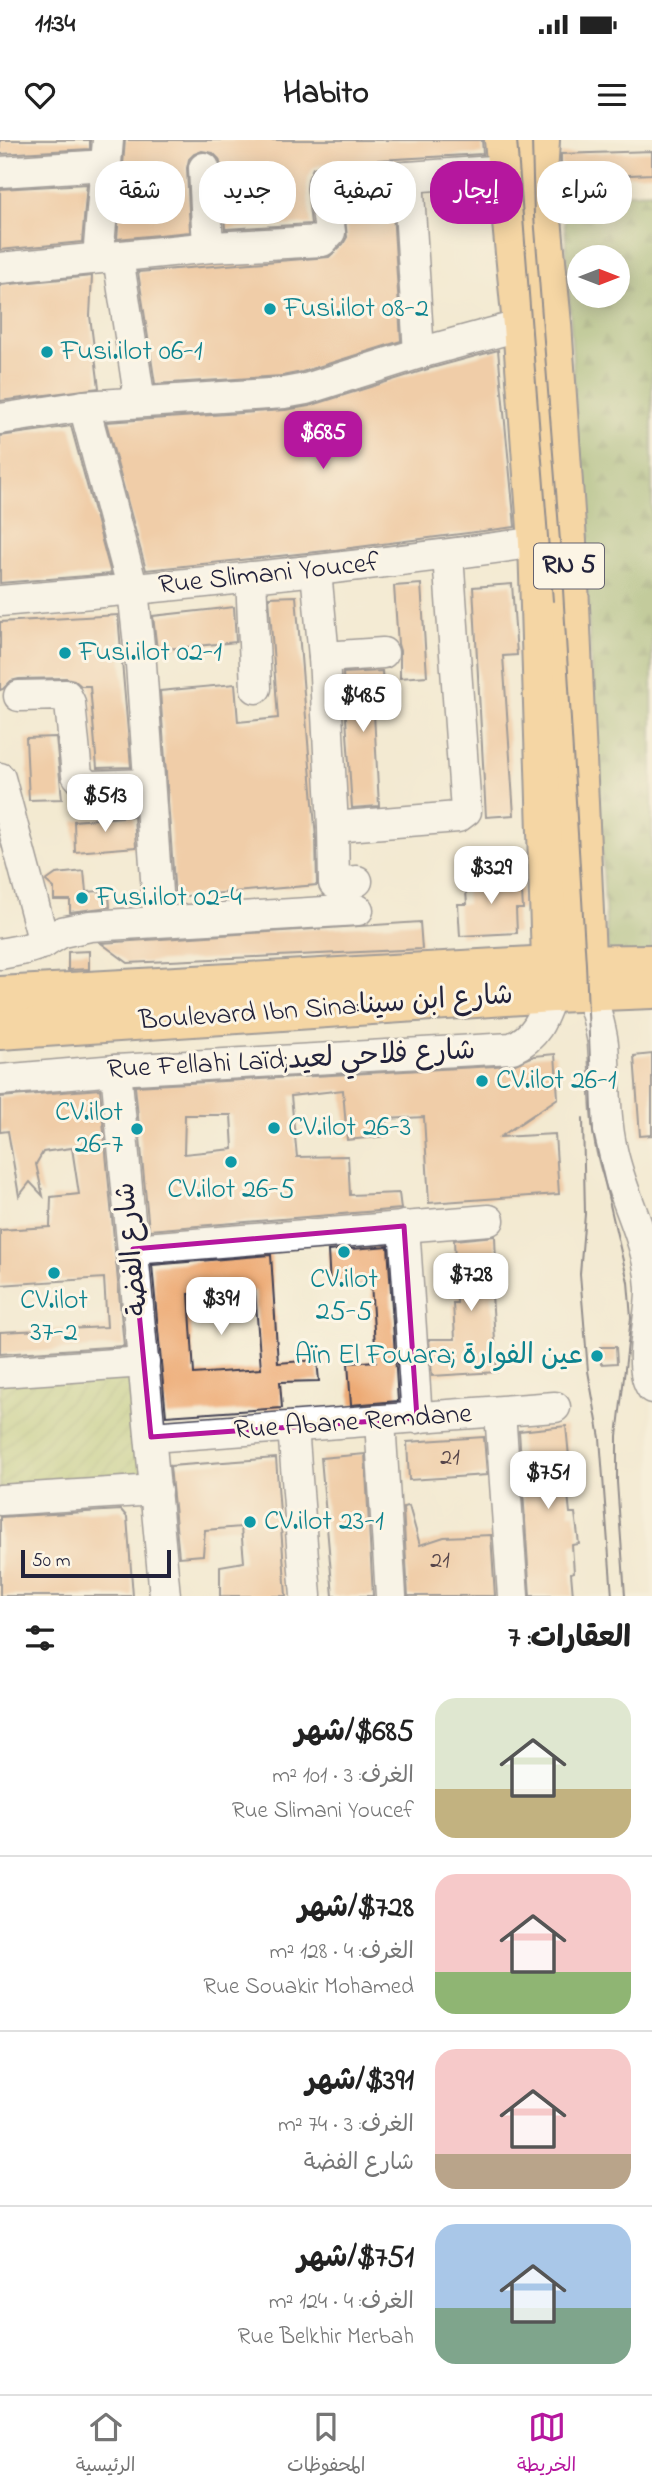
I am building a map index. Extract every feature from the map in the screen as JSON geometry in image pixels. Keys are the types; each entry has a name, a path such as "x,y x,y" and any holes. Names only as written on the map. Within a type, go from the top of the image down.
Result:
{"main road":[{"name":"RN 5","path":"540,140 538,177 568,541 570,979"},
{"name":"RN 5","path":"506,155 522,325 570,979"},
{"name":"Boulevard Ibn Sina:شارع ابن سينا","path":"0,1030 570,979 652,964"},
{"name":"Boulevard Ibn Sina:شارع ابن سينا","path":"0,996 570,979 652,989"}],"street":[{"path":"0,172 107,153 108,258 140,402"},
{"path":"416,175 506,155"},
{"path":"207,224 208,247"},
{"path":"0,268 208,247 322,241 330,232 329,224"},
{"path":"411,224 419,353"},
{"path":"0,419 84,406 284,393 306,389 419,353 522,325"},
{"path":"84,406 133,590 158,912"},
{"name":"Rue Slimani Youcef","path":"0,601 316,571 538,542"},
{"path":"333,827 432,828 466,811 448,555"},
{"path":"0,778 24,949 62,932 158,912 320,892 350,891 333,827 324,657 316,571"},
{"path":"251,577 256,688"},
{"path":"324,657 383,653"},
{"path":"19,696 66,695 70,703 77,775 84,783 91,786 149,784"},
{"name":"Rue Fellahi Laïd;شارع فلاحي لعيد","path":"0,1080 116,1070 512,1048 523,1043 540,1025 570,979"},
{"path":"570,979 603,1042 605,1108 612,1152 640,1200 651,1306 644,1371 652,1388"},
{"name":"شارع الفضة","path":"116,1070 165,1596"},
{"path":"133,1249 489,1220"},
{"path":"404,1226 417,1418"},
{"path":"0,1372 144,1362"},
{"name":"Rue Abane Remdane","path":"151,1437 555,1407"},
{"path":"500,1412 513,1596"},
{"path":"380,1421 391,1596"},
{"path":"293,1427 306,1596"},
{"path":"0,1500 156,1490"}],"highlighted area":[{"path":"404,1226 417,1418 151,1437 133,1249"}],"green space":[{"path":"652,192 652,956 608,957 570,308 630,308 630,245 567,245 567,264 565,224 632,224 632,193"},
{"path":"138,1367 148,1481 0,1494 0,1379"}],"building":[{"path":"0,140 90,140 90,149 0,154"},
{"path":"125,140 482,140 483,154 310,161 307,188 311,224 225,229 225,224 296,224 296,161 220,161 213,153 202,151 189,159 187,168 190,232 117,239 118,224 185,224 185,161 123,161"},
{"path":"652,151 652,174 632,175 632,161 561,161 561,154"},
{"path":"87,184 82,242 0,250 0,189"},
{"name":"Fusi.ilot 08-2","path":"346,224 394,224 401,341 282,376 155,384 138,272 329,257 347,237"},
{"name":"Fusi.ilot 06-1","path":"92,276 90,316 99,388 0,401 0,285"},
{"path":"498,350 515,527 146,570 106,422 285,410 309,406"},
{"path":"71,426 111,574 0,583 0,436"},
{"path":"421,584 427,676 400,678 394,586"},
{"path":"512,584 517,655 503,656 514,815 486,817 473,587"},
{"path":"296,596 316,839 317,885 175,897 160,691 235,684 238,722 278,718 269,597"},
{"path":"234,607 236,642 157,650 153,616"},
{"name":"Fusi.ilot 02-1","path":"118,615 131,767 97,768 90,686 81,686 66,678 19,679 11,681 0,690 0,622"},
{"path":"382,671 385,713 374,714 379,806 352,808 343,673"},
{"path":"56,737 62,799 29,800 26,738"},
{"path":"134,816 136,847 75,852 74,821"},
{"name":"Fusi.ilot 02-4","path":"84,871 86,892 101,891 101,895 109,895 110,907 70,912 70,900 54,900 54,888 46,881 56,874"},
{"path":"521,876 523,909 516,909 517,933 460,936 458,904 467,904 465,879"},
{"path":"420,922 422,949 128,963 101,943"},
{"path":"89,951 89,969 68,970 68,952"},
{"path":"555,1054 558,1098 500,1137 555,1134 559,1194 429,1203 424,1117 386,1119 387,1136 347,1140 343,1090 291,1096 297,1157 348,1156 350,1195 399,1193 401,1209 149,1230 135,1086 513,1065 534,1056","holes":["185,1115 231,1115 233,1149 184,1154"]},
{"path":"652,1054 652,1135 640,1136 634,1056"},
{"path":"100,1089 124,1346 0,1354 0,1332 107,1327 104,1278 0,1285 0,1230 50,1227 51,1197 79,1194 72,1148 43,1152 36,1164 43,1196 30,1182 19,1196 8,1131 0,1132 0,1097"},
{"path":"495,1236 497,1294 492,1294 497,1372 432,1376 429,1339 455,1339 453,1303 457,1303 454,1240"},
{"path":"388,1246 398,1401 351,1405 348,1363 376,1361 371,1283 330,1285 328,1251"},
{"path":"271,1255 278,1363 317,1360 319,1381 280,1382 282,1408 166,1416 152,1265","holes":["255,1291 261,1369 194,1374 189,1294"]},
{"name":"Aïn El Fouara; عين الفوارة","path":"600,1347 616,1347 617,1363 601,1364"},
{"path":"566,1426 570,1467 565,1467 570,1513 575,1513 579,1544 572,1545 573,1596 530,1596 519,1431"},
{"path":"484,1437 487,1475 409,1480 407,1442"},
{"path":"365,1454 373,1596 333,1596 321,1458"},
{"name":"CV.ilot 23-1","path":"276,1458 286,1596 220,1596 220,1566 244,1562 241,1527 205,1530 203,1555 179,1557 170,1466"},
{"path":"409,1506 420,1545 444,1537 491,1535 495,1596 408,1596 403,1507"},
{"path":"121,1510 127,1517 133,1596 0,1596 0,1517"}],"tram line":[{"path":"517,140 553,601"},
{"path":"532,140 534,216 560,541 586,964 593,1132 628,1282 631,1318 617,1436 617,1482 625,1596"},
{"path":"583,1118 585,1214 580,1274 588,1371 600,1438 612,1596"}],"place":[{"name":"Fusi.ilot 08-2","path":"270,309"},
{"name":"Fusi.ilot 06-1","path":"47,352"},
{"name":"Fusi.ilot 02-1","path":"65,653"},
{"name":"Fusi.ilot 02-4","path":"82,898"},
{"name":"CV.ilot 26-1","path":"482,1081"},
{"name":"CV.ilot 26-3","path":"274,1128"},
{"name":"CV.ilot 26-7","path":"137,1129"},
{"name":"CV.ilot 26-5","path":"231,1162"},
{"name":"CV.ilot 25-5","path":"344,1252"},
{"name":"CV.ilot 37-2","path":"54,1273"},
{"name":"Aïn El Fouara; عين الفوارة","path":"597,1356"},
{"name":"CV.ilot 23-1","path":"250,1522"}]}
